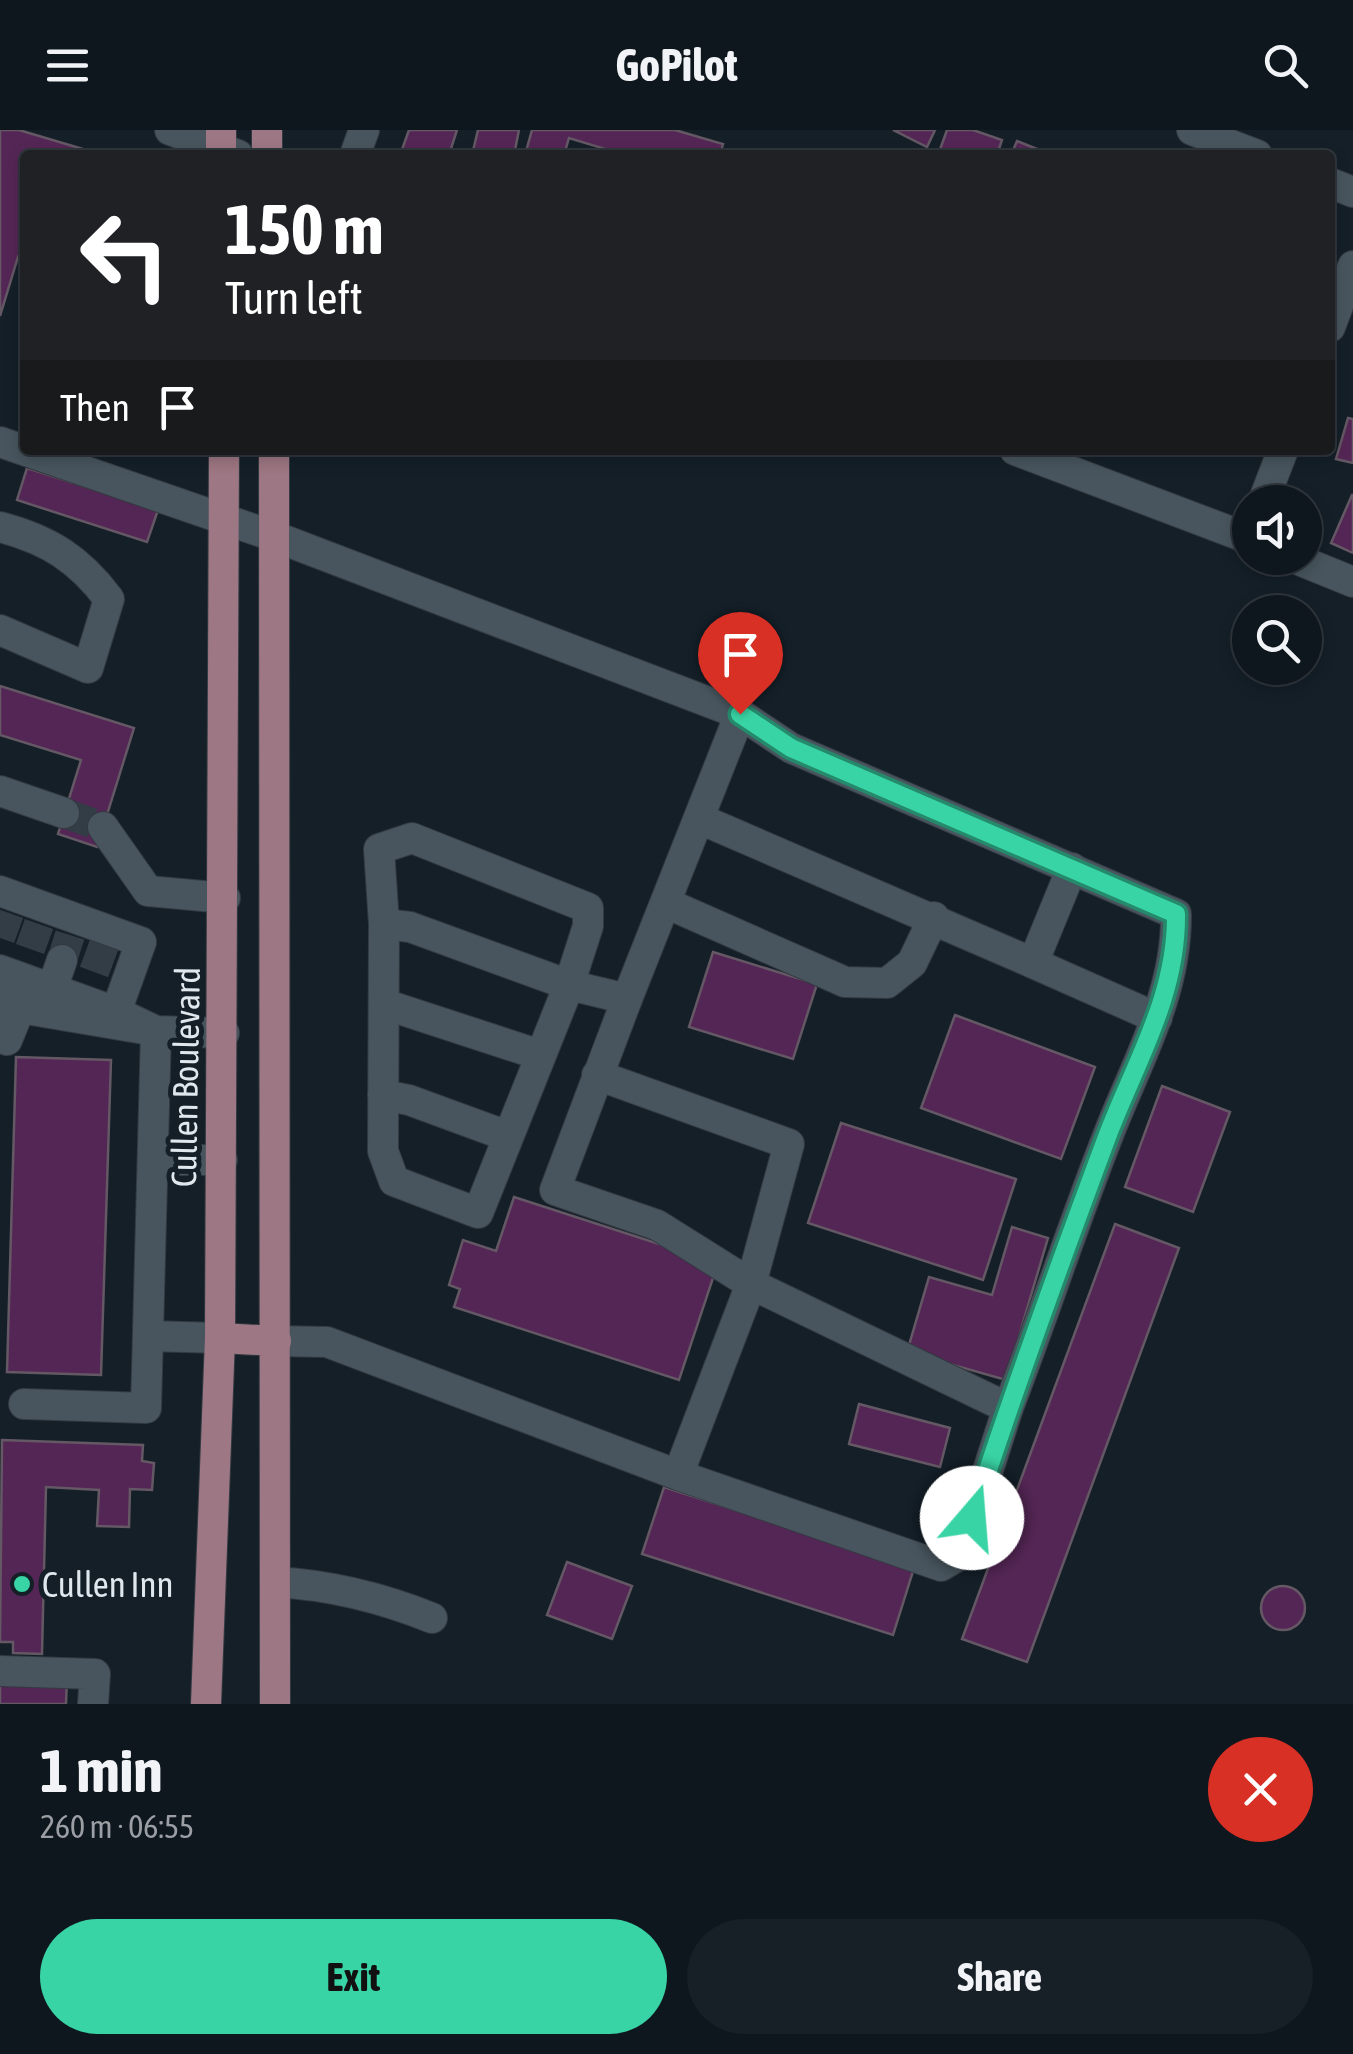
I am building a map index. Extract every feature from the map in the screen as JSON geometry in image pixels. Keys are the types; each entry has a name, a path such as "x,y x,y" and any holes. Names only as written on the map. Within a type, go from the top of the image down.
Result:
{"main road":[{"name":"Cullen Boulevard","path":"206,1704 220,1338 225,929 224,455"},
{"path":"274,455 275,1704"},
{"path":"225,929 274,929"},
{"path":"220,1338 276,1341"}],"street":[{"path":"170,130 225,147"},
{"path":"1192,130 1244,150"},
{"path":"1335,313 1353,266"},
{"path":"58,455 99,464 224,520 740,714 791,748 1176,914 1176,952 1157,1018 1108,1135 1008,1408 961,1554 941,1566 678,1475 326,1342 276,1341"},
{"path":"1028,455 1232,531"},
{"path":"1270,485 1281,455"},
{"path":"0,527 28,535 84,566 109,599 88,668 0,630"},
{"path":"1322,569 1353,582"},
{"path":"740,714 555,1190 657,1225 750,1284 1008,1408"},
{"path":"0,791 64,813"},
{"path":"700,818 934,917 1157,1018"},
{"path":"103,826 148,891 225,898"},
{"path":"412,838 588,908 588,926 569,984 478,1213 394,1181 383,1151 384,924 380,849 412,838"},
{"path":"1034,962 1072,868"},
{"path":"8,900 27,945"},
{"path":"666,903 845,982 887,982 912,963 934,917"},
{"path":"384,924 410,927 569,984 627,999"},
{"path":"27,945 65,950 98,962 141,942 116,1012"},
{"path":"27,945 65,950 98,962"},
{"path":"98,962 116,1012 156,1031"},
{"path":"0,1038 7,1040 10,1004 156,1031 224,1034"},
{"path":"384,1004 540,1056"},
{"path":"24,1404 146,1408 156,1031"},
{"path":"598,1075 789,1144 750,1284 678,1475"},
{"path":"383,1096 409,1100 507,1136"},
{"path":"153,1160 222,1160"},
{"path":"148,1336 220,1338"},
{"path":"275,1582 321,1585 388,1600 432,1618"},
{"path":"0,1671 95,1674 94,1704"}],"building":[{"path":"0,130 19,130 86,150 20,150 20,258 0,316"},
{"path":"409,130 457,130 451,150 402,150"},
{"path":"478,130 519,130 515,150 473,150"},
{"path":"532,130 675,130 723,144 721,150 609,150 569,138 565,150 526,150"},
{"path":"893,130 935,130 927,147"},
{"path":"947,130 973,130 1002,140 999,150 940,150"},
{"path":"1017,141 1040,150 1013,150"},
{"path":"1348,418 1353,419 1353,463 1336,459"},
{"path":"27,468 158,510 147,542 17,500"},
{"path":"1353,495 1353,553 1331,543"},
{"path":"0,686 134,728 97,847 58,834 81,760 0,735"},
{"path":"713,952 817,984 793,1059 689,1027"},
{"path":"955,1015 1095,1067 1061,1159 921,1108"},
{"path":"16,1057 111,1060 101,1375 7,1372"},
{"path":"1162,1086 1230,1112 1193,1212 1125,1187"},
{"path":"841,1123 1016,1179 983,1280 808,1223"},
{"path":"514,1197 718,1263 679,1380 454,1307 460,1289 449,1285 463,1240 496,1251"},
{"path":"1115,1224 1179,1248 1027,1662 962,1639"},
{"path":"1012,1227 1048,1238 1006,1380 907,1352 929,1277 992,1295"},
{"path":"859,1404 950,1428 940,1467 849,1444"},
{"name":"Cullen Inn","path":"2,1440 143,1445 142,1461 154,1463 152,1490 130,1489 129,1527 97,1526 99,1490 46,1487 42,1654 13,1653 13,1642 0,1642"},
{"path":"664,1487 914,1568 893,1635 642,1554"},
{"path":"567,1562 632,1586 612,1639 547,1615"},
{"path":"1283,1586 1299,1592 1305,1608 1299,1624 1283,1630 1267,1624 1261,1608 1267,1592"},
{"path":"0,1676 67,1678 66,1704 0,1704"}],"tunnel":[{"path":"64,813 103,827"},
{"path":"0,938 9,913"},
{"path":"30,949 39,924"},
{"path":"62,960 70,935"},
{"path":"94,972 104,945"}],"place":[{"name":"Cullen Inn","path":"22,1584"}],"route":[{"path":"740,714 791,748 1176,914 1176,952 1162,1006 1108,1135 972,1518"}]}
